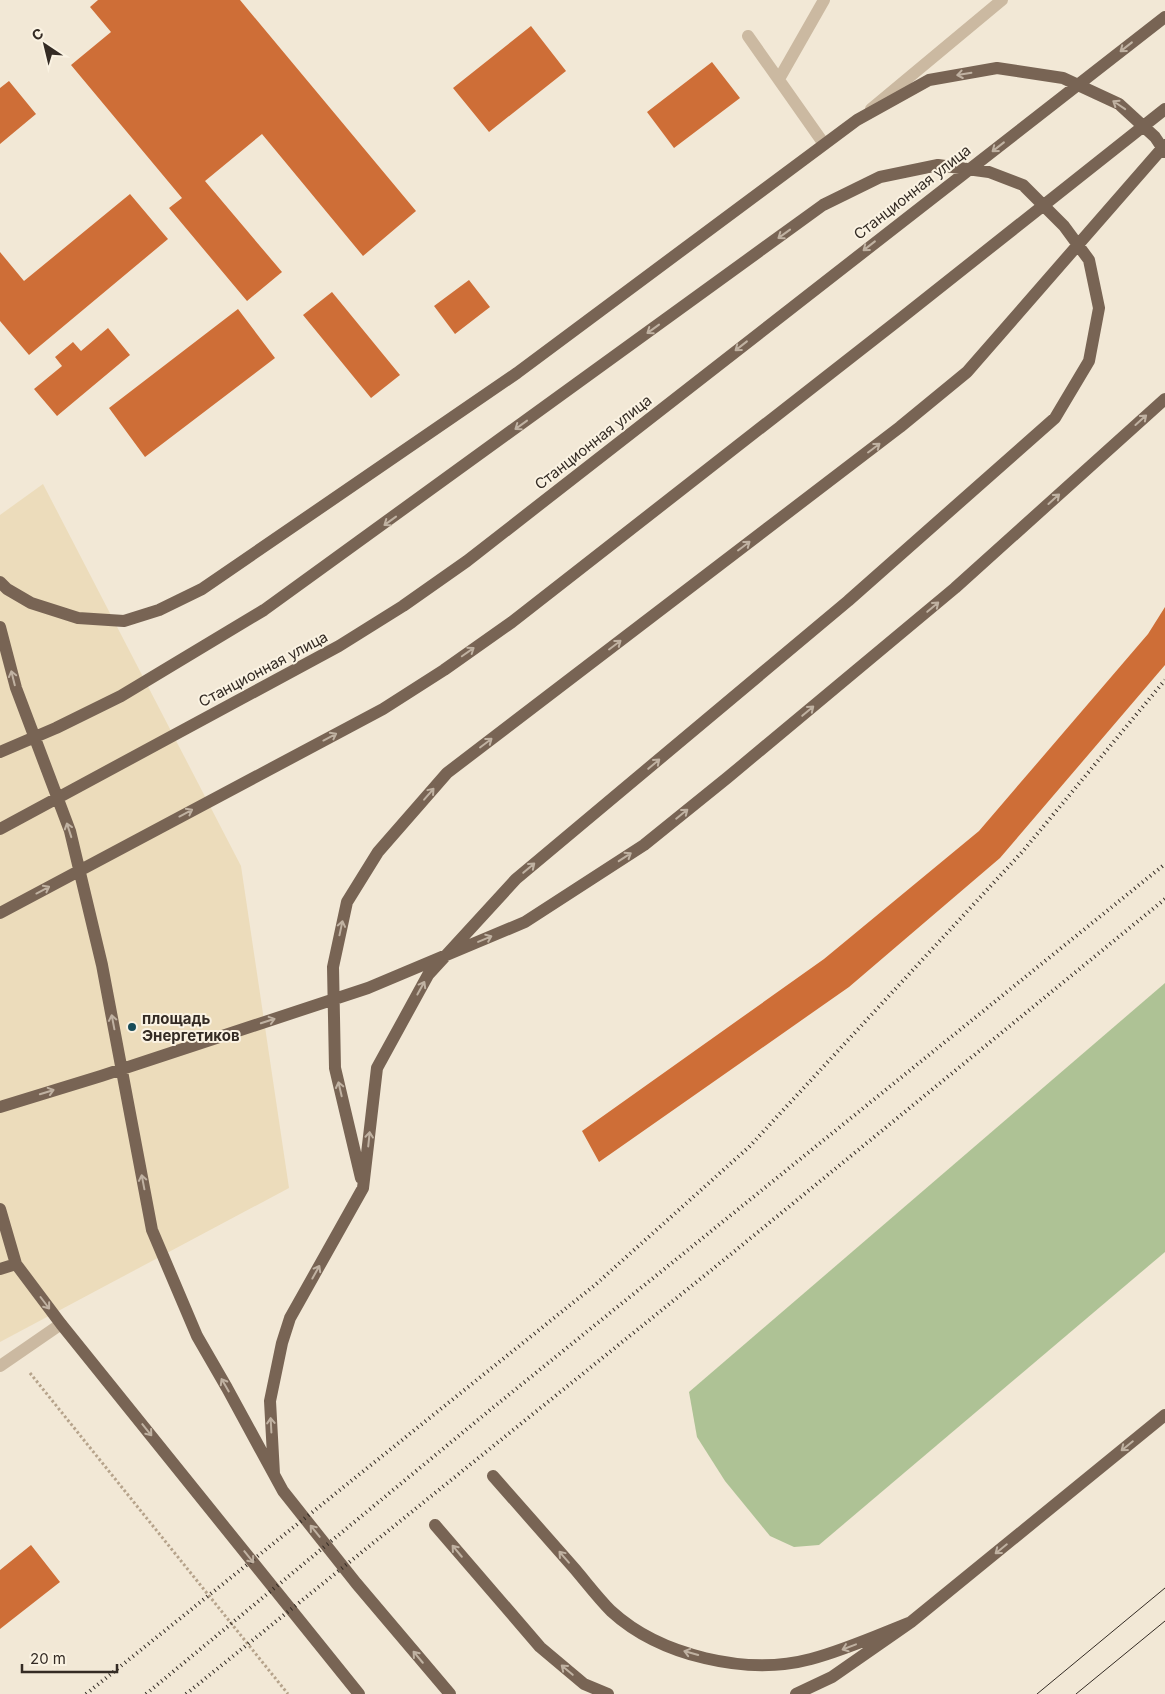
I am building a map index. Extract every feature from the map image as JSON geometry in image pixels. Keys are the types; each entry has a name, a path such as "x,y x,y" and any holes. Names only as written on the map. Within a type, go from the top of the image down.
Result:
{"main road":[{"name":"Станционная улица","path":"0,828 340,646 403,606 467,561 1165,17"},
{"path":"0,582 7,589 30,603 78,618 124,621 159,610 202,589 517,373 857,120 929,80 997,68 1063,78 1119,104 1155,137 1165,152"},
{"path":"0,913 383,709 444,670 535,603 900,319 1165,109"},
{"path":"363,1188 335,1068 333,967 346,902 378,852 447,773 892,434 967,372 1165,145"},
{"path":"0,752 56,728 121,696 264,610 823,205 880,177 938,165 989,172 1023,185 1064,226 1089,260 1099,308 1089,361 1055,418 848,601 516,879 428,975 377,1068 363,1188 290,1318 282,1343 270,1401 274,1474"},
{"path":"0,1107 101,1076 368,988 525,922 644,845 735,772 955,588 1165,399"},
{"path":"0,627 16,688 70,831 102,965 152,1230 197,1336 283,1491 356,1583 450,1694"},
{"path":"0,1210 16,1264 61,1324 359,1694"},
{"path":"0,1269 16,1264"},
{"path":"796,1694 832,1677 911,1622 1165,1415"},
{"path":"493,1476 612,1611 650,1638 686,1652 734,1664 778,1664 810,1660 911,1622"},
{"path":"434,1525 540,1647 584,1684 608,1694"}],"street":[{"path":"779,79 824,0"},
{"path":"857,120 1002,0"},
{"path":"748,36 824,144"},
{"path":"0,1366 61,1324"}],"path":[{"path":"16,1355 288,1694"}],"green space":[{"path":"1165,983 1165,1252 819,1545 794,1547 770,1536 725,1481 697,1437 689,1392"}],"shaded area":[{"name":"площадь Энергетиков","path":"43,484 241,866 289,1188 0,1342 0,515"}],"building":[{"path":"98,0 240,0 416,211 363,256 262,134 205,181 282,272 247,301 169,208 182,198 71,65 111,32 90,7"},
{"path":"531,26 566,71 489,132 453,88"},
{"path":"712,62 740,98 674,148 647,112"},
{"path":"9,81 36,114 0,144 0,88"},
{"path":"130,194 168,239 29,355 0,321 0,252 24,281"},
{"path":"469,280 490,307 455,334 434,306"},
{"path":"332,292 400,375 371,398 303,315"},
{"path":"238,309 275,358 145,457 109,408"},
{"path":"108,328 130,355 57,416 34,389 62,366 55,357 73,342 81,351"},
{"path":"1165,607 1165,665 1000,858 849,987 599,1162 582,1131 824,959 979,831 1148,634"},
{"path":"31,1545 60,1582 0,1629 0,1570"}],"tram line":[{"path":"1037,1694 1165,1588"},
{"path":"1076,1694 1165,1621"}],"railway":[{"path":"86,1694 595,1285 749,1147 1023,851 1165,680"},
{"path":"146,1694 490,1410 1165,864"},
{"path":"186,1694 725,1259 1165,899"}],"place":[{"name":"площадь Энергетиков","path":"132,1027"}]}
